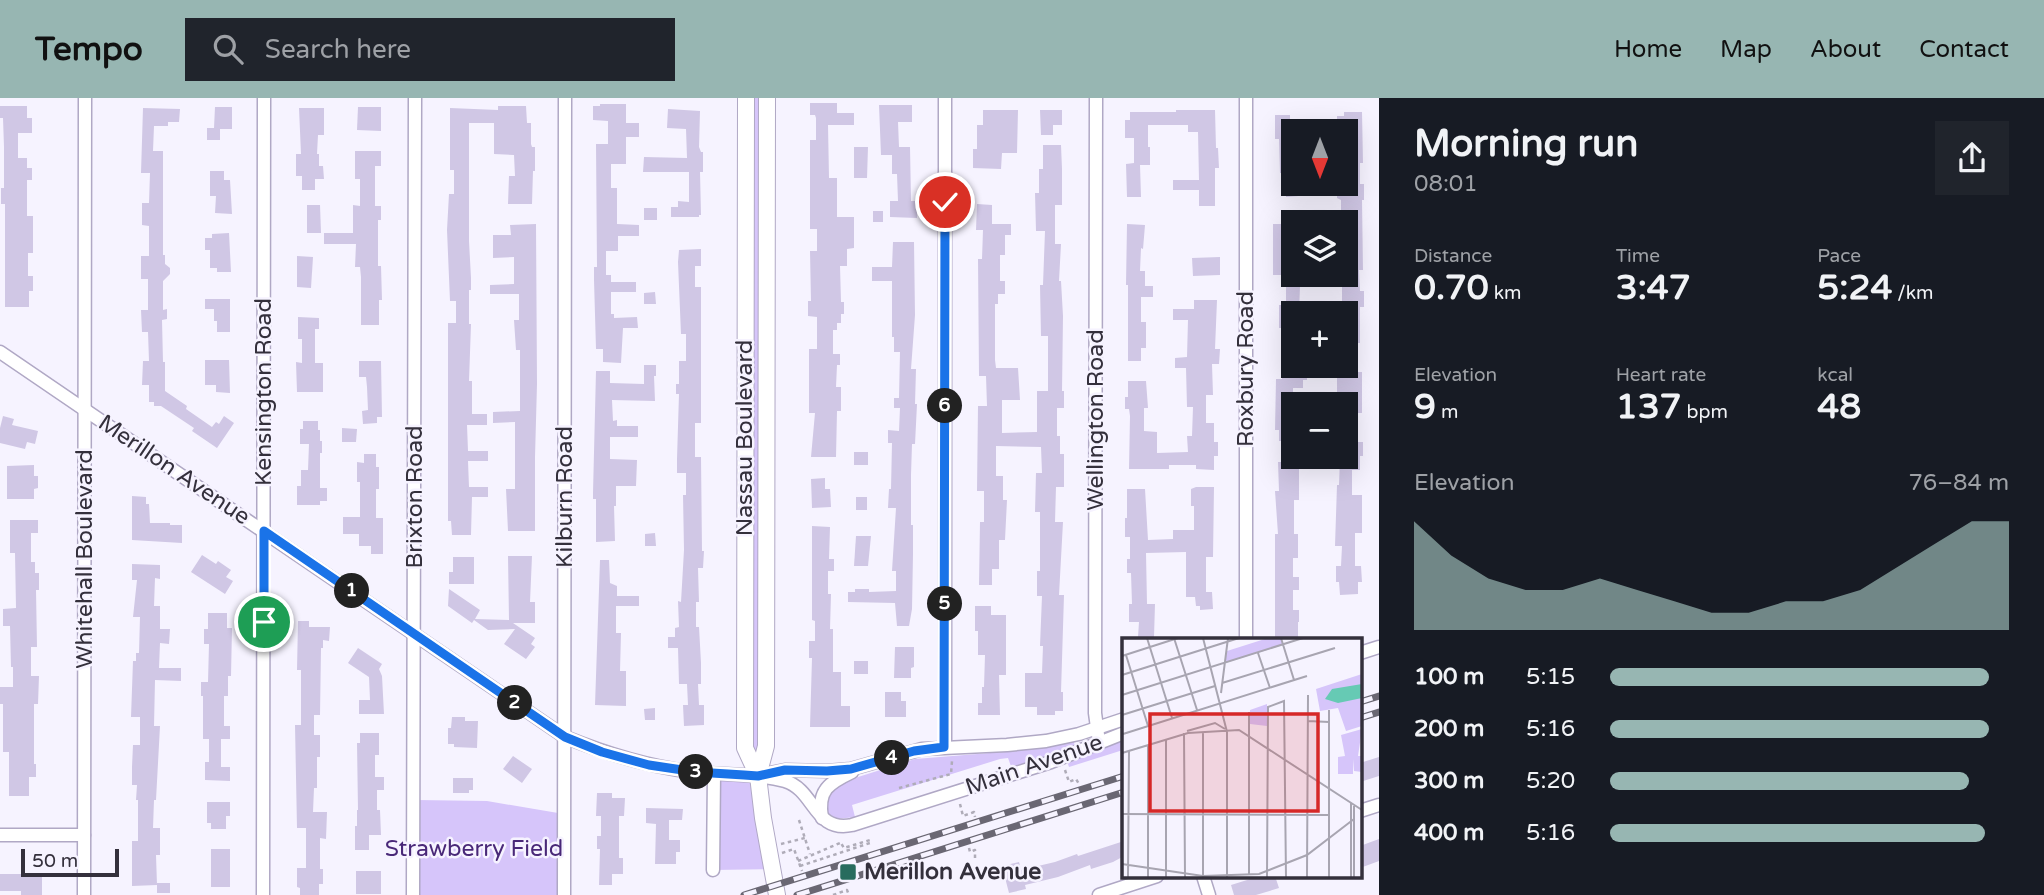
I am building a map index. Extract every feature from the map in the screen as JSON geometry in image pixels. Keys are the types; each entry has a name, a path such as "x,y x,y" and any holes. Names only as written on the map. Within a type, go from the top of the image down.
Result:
{"main road":[{"name":"Nassau Boulevard","path":"746,98 745,748 758,776 761,809 777,895"},
{"name":"Nassau Boulevard","path":"758,776 766,746 767,98"}],"street":[{"name":"Whitehall Boulevard","path":"84,895 85,98"},
{"name":"Kensington Road","path":"263,895 264,98"},
{"name":"Brixton Road","path":"413,895 415,98"},
{"name":"Kilburn Road","path":"564,895 565,98"},
{"path":"945,98 949,751"},
{"name":"Wellington Road","path":"1096,98 1096,728 1099,742"},
{"name":"Roxbury Road","path":"1246,98 1246,638"},
{"name":"Merillon Avenue","path":"0,352 565,737 632,761 714,774 758,776 793,785 822,818"},
{"path":"1362,652 1379,647"},
{"name":"Main Avenue","path":"949,751 1070,737 1122,720"},
{"name":"Main Avenue","path":"822,818 831,824 847,826 1051,762 1122,734"},
{"name":"Merillon Avenue","path":"758,776 785,770 839,770 861,767 914,751 949,751"},
{"name":"Merillon Avenue","path":"822,818 821,802 826,788 833,781 861,767"},
{"path":"713,870 714,774"},
{"path":"1362,810 1379,805"},
{"path":"0,835 84,835"},
{"path":"1099,895 1151,878"},
{"path":"1204,878 1209,895"}],"path":[{"path":"899,788 951,774 949,751"},
{"path":"1065,770 1069,782 1076,779 1079,784"},
{"path":"960,804 963,816 974,812 975,817"},
{"path":"800,820 810,854"},
{"path":"868,834 870,840"},
{"path":"785,844 805,838"},
{"path":"799,863 810,854 840,843 844,848 870,840"},
{"path":"799,863 870,843 870,840"},
{"path":"969,848 970,852 975,850 975,861"},
{"path":"782,853 794,849 802,871"},
{"path":"832,895 847,890 849,895"}],"green space":[{"path":"746,98 765,98 765,723 756,766 745,748"},
{"path":"1122,738 1122,750 1069,767 1067,761"},
{"path":"1074,742 1075,748 1012,769 1008,758 1000,759 852,805 855,817 837,819 828,813 826,800 836,784 915,759 1015,751"},
{"path":"714,774 758,776 772,869 713,870"},
{"name":"Strawberry Field","path":"416,800 487,801 558,813 557,895 415,895"}],"building":[{"path":"810,103 837,103 837,113 854,113 854,125 828,125 829,178 837,178 837,217 854,217 854,248 847,249 847,266 840,266 844,314 841,314 841,323 837,323 837,330 833,330 833,354 840,354 836,387 841,387 841,411 837,411 836,457 811,457 815,413 809,413 809,349 817,349 817,317 808,316 808,301 811,301 810,251 817,251 817,229 810,229 810,140 816,140 816,118 815,115 810,115"},
{"path":"626,104 626,123 639,123 639,137 626,137 626,164 611,164 611,188 617,188 617,224 639,225 639,236 618,236 618,251 606,251 606,275 611,275 611,282 636,282 636,292 611,292 611,314 614,314 614,318 637,317 638,328 623,328 621,363 603,362 603,349 596,349 596,144 608,144 608,121 593,120 593,106"},
{"path":"879,105 912,105 912,122 898,122 899,147 910,147 911,201 917,201 917,218 890,217 890,201 898,201 897,174 892,174 892,155 881,155"},
{"path":"0,106 27,106 27,118 32,118 32,133 18,133 18,158 27,158 27,168 32,168 32,180 27,180 27,216 33,216 33,253 28,253 28,276 33,276 29,307 5,307 5,204 1,204 1,188 4,188 4,147"},
{"path":"498,106 526,106 527,123 531,123 531,144 535,147 532,204 508,204 509,176 515,176 514,155 494,154 494,123 469,123 469,381 472,381 472,414 487,414 487,425 467,425 468,451 488,451 488,461 468,461 469,487 488,487 488,497 472,497 471,535 452,535 451,521 448,521 448,323 456,323 456,301 450,301 447,230 449,194 454,194 454,170 450,170 450,108 498,110"},
{"path":"215,107 232,107 232,129 220,129 220,140 207,140 207,128 214,128"},
{"path":"358,107 381,107 381,131 357,130"},
{"path":"143,108 180,109 179,122 168,122 168,126 154,126 153,151 163,151 163,255 165,264 170,268 170,274 163,281 163,310 167,309 167,319 162,320 165,391 212,427 216,422 219,424 224,416 234,423 217,448 192,431 194,428 161,406 154,406 154,402 149,402 149,385 142,385 143,361 149,361 148,332 142,332 141,310 148,310 148,279 141,279 141,256 149,256 149,226 142,225 142,203 149,203 150,173 141,173"},
{"path":"299,108 324,108 324,135 318,135 317,154 319,166 323,166 324,179 315,179 315,190 302,190 302,176 296,176 296,154 301,154"},
{"path":"668,109 700,111 699,147 703,152 703,172 700,172 699,217 671,217 671,207 678,207 678,201 689,202 689,172 643,172 644,157 687,158 686,129 667,128"},
{"path":"983,110 1018,110 1017,153 1002,153 1001,169 973,168 973,149 977,149 977,125 983,125"},
{"path":"1040,110 1062,110 1062,125 1053,125 1053,135 1041,135"},
{"path":"1215,110 1219,168 1215,168 1215,206 1199,206 1199,190 1173,190 1173,180 1199,180 1198,132 1188,132 1188,125 1148,125 1150,165 1140,165 1141,197 1127,197 1126,164 1134,163 1134,138 1125,138 1125,120 1130,120 1130,112"},
{"path":"1344,112 1362,112 1363,163 1360,163 1360,184 1364,184 1363,270 1359,270 1360,291 1364,291 1364,307 1360,307 1360,343 1358,301 1342,301 1342,287 1358,287 1358,210 1341,210 1341,200 1337,196 1358,196 1358,119 1337,119 1337,116 1344,116"},
{"path":"1275,115 1290,115 1290,119 1281,119 1281,173 1279,139 1275,139"},
{"path":"1043,145 1061,145 1062,169 1062,205 1055,205 1055,244 1061,244 1059,281 1063,316 1064,408 1057,408 1057,436 1060,436 1060,454 1064,454 1064,487 1056,487 1055,522 1063,522 1059,595 1064,595 1061,692 1063,711 1055,711 1055,715 1037,715 1037,707 1025,707 1025,673 1042,673 1042,596 1037,596 1037,571 1040,571 1040,512 1035,512 1036,473 1042,473 1041,447 996,446 996,476 1003,476 1003,500 1007,500 1005,540 999,540 999,569 992,569 992,585 979,585 980,522 984,522 984,491 977,491 978,406 987,406 986,376 979,376 978,259 982,259 983,230 976,230 977,204 992,205 992,224 1011,224 1011,235 1005,235 1005,255 1000,255 1000,281 1005,281 1005,294 998,294 998,304 995,304 995,360 996,368 1018,368 1020,400 1002,400 1002,433 1037,432 1037,391 1048,391 1048,336 1041,336 1040,285 1043,285 1045,231 1036,231 1035,193 1039,193 1039,169 1043,169"},
{"path":"854,147 868,147 867,178 854,178"},
{"path":"355,151 381,151 381,166 375,166 375,206 381,206 381,220 378,220 378,266 381,266 382,300 379,300 379,325 361,325 361,277 360,267 355,267 356,244 324,244 324,233 353,233 353,205 360,206 360,179 355,179"},
{"path":"210,171 224,171 224,180 230,180 232,214 215,213 216,196 210,196"},
{"path":"307,205 320,205 321,233 307,233"},
{"path":"644,208 657,208 657,220 644,220"},
{"path":"873,211 883,211 883,222 873,222"},
{"path":"536,224 535,531 508,531 506,489 515,489 515,422 493,423 493,412 520,411 520,350 516,350 514,320 519,320 519,294 490,294 490,285 514,284 514,257 493,258 493,235 511,235 510,225"},
{"path":"1127,224 1145,225 1140,271 1145,271 1145,286 1153,286 1153,297 1141,297 1141,322 1146,322 1146,348 1141,348 1141,361 1128,361"},
{"path":"1273,224 1281,224 1281,275 1273,275"},
{"path":"229,233 231,272 217,272 217,268 210,268 210,250 205,250 205,238 212,238 212,234"},
{"path":"893,242 914,242 915,315 911,369 916,369 917,404 915,444 912,444 913,554 909,626 897,626 895,603 848,602 848,592 855,592 855,589 869,589 869,592 896,591 896,571 892,571 896,508 888,508 892,443 888,443 888,430 899,431 900,408 894,408 894,398 899,398 900,352 894,352 892,337 892,281 872,281 872,267 892,267"},
{"path":"701,249 701,266 695,266 695,287 701,287 701,423 695,423 695,457 701,457 704,551 703,568 698,568 699,602 696,602 696,627 699,627 701,663 699,705 704,705 704,725 684,726 683,705 688,705 687,684 679,684 678,648 668,648 668,637 675,637 675,628 679,627 678,601 681,602 684,550 683,495 686,495 686,473 677,473 679,394 676,394 676,384 679,384 679,361 686,361 686,334 681,334 678,262 679,250"},
{"path":"297,256 313,257 311,288 297,287"},
{"path":"1220,257 1220,275 1193,276 1192,258"},
{"path":"1286,287 1300,287 1299,301 1286,301"},
{"path":"655,292 656,304 644,304 644,293"},
{"path":"205,299 230,299 230,332 217,332 214,309 205,309"},
{"path":"1194,300 1217,300 1215,349 1220,349 1219,364 1212,364 1213,395 1206,395 1206,423 1214,423 1214,442 1218,442 1214,470 1196,469 1196,465 1169,465 1169,469 1129,469 1130,416 1129,409 1125,409 1128,381 1146,381 1148,408 1144,408 1144,431 1157,432 1157,453 1188,452 1187,436 1192,436 1193,407 1187,407 1186,368 1175,368 1175,358 1187,357 1188,320 1173,320 1173,309 1194,309"},
{"path":"1281,305 1281,328 1279,328"},
{"path":"298,317 319,318 319,329 315,329 315,363 323,363 323,392 297,392 296,362 302,363"},
{"path":"205,360 229,360 230,393 216,392 216,385 205,385"},
{"path":"359,361 381,361 382,417 377,417 377,423 363,424 362,411 368,410 367,387 366,377 359,377"},
{"path":"644,365 656,365 655,401 612,400 613,421 617,420 617,426 638,426 638,437 610,437 610,459 637,460 636,486 616,486 615,541 596,542 596,499 593,499 593,493 596,371 610,371 610,383 644,384"},
{"path":"1358,372 1362,372 1362,413 1358,413 1358,392 1337,392 1337,378 1358,378"},
{"path":"1276,379 1307,380 1303,380 1303,388 1293,388 1293,392 1281,392 1279,441 1279,430 1275,430"},
{"path":"3,416 14,419 12,425 38,431 35,444 27,442 25,449 0,443"},
{"path":"303,421 318,421 320,430 320,488 327,488 327,501 320,501 320,505 297,505 297,486 301,486 301,470 308,470 309,444 300,444"},
{"path":"342,428 357,429 356,442 342,442"},
{"path":"1358,442 1363,442 1360,470 1352,470 1352,495 1362,495 1362,533 1355,533 1355,566 1361,566 1362,582 1358,582 1358,594 1340,595 1339,582 1336,582 1336,566 1341,566 1342,546 1335,546 1340,469 1358,469"},
{"path":"854,452 868,452 868,465 854,465"},
{"path":"364,454 376,454 376,467 379,467 376,518 383,518 383,554 371,554 371,546 359,546 359,534 343,534 343,517 360,517 357,462 364,463"},
{"path":"1278,462 1281,462 1281,469 1299,469 1299,500 1294,500 1294,534 1298,534 1298,558 1293,558 1293,577 1299,577 1299,590 1293,590 1293,610 1299,610 1299,622 1298,637 1289,638 1275,638 1275,534 1278,534 1275,491 1279,491"},
{"path":"34,465 38,488 34,489 34,499 7,499 7,466"},
{"path":"825,478 825,489 830,489 831,507 812,508 811,479"},
{"path":"1214,487 1213,557 1206,557 1206,592 1212,592 1213,609 1200,610 1200,606 1196,606 1195,597 1186,597 1186,552 1146,553 1147,604 1155,604 1154,637 1138,637 1139,622 1129,622 1129,604 1132,604 1131,573 1127,573 1130,537 1125,537 1127,489 1145,489 1148,540 1173,539 1173,530 1194,530 1191,489"},
{"path":"132,496 146,497 150,523 182,525 182,543 132,540"},
{"path":"856,497 867,497 867,510 856,510"},
{"path":"10,520 38,520 38,533 31,533 31,562 35,562 35,573 39,573 39,590 36,590 37,647 31,647 31,676 39,676 38,704 34,704 36,777 29,777 29,796 9,796 9,752 3,752 3,704 0,704 0,687 13,687 13,667 10,626 3,626 3,609 16,608 15,553 10,553"},
{"path":"812,526 830,527 829,559 834,559 834,571 828,571 828,594 831,594 833,672 841,672 841,706 850,706 850,727 810,727 812,658 809,658 809,641 815,641 815,621 812,620"},
{"path":"655,533 656,546 645,546 645,534"},
{"path":"856,536 871,536 868,566 854,566"},
{"path":"202,555 231,570 226,577 233,581 225,594 191,572"},
{"path":"508,556 532,556 530,602 535,602 535,623 513,623 535,638 531,644 535,647 526,659 504,644 515,629 488,630 474,620 472,623 448,606 449,589 480,610 475,619 509,620"},
{"path":"453,557 474,557 474,584 449,584 449,572 453,572"},
{"path":"600,560 609,560 610,583 617,586 617,596 639,596 639,606 616,606 616,633 621,633 620,671 626,671 626,706 595,705"},
{"path":"132,564 160,565 160,579 155,578 154,606 160,606 160,629 170,629 169,644 160,643 159,668 181,668 181,681 155,680 154,726 160,726 153,828 160,828 160,855 156,855 157,885 132,886 132,841 138,841 137,785 132,785 133,745 140,745 140,717 131,717 133,661 136,661 136,653 139,653 140,617 133,617 137,580 132,580"},
{"path":"975,606 991,606 991,615 1006,615 1006,675 999,675 1000,715 978,715 978,703 982,703 984,687 985,655 978,655"},
{"path":"208,613 227,613 227,628 232,628 231,676 228,676 228,696 224,696 224,726 230,726 230,739 221,739 221,767 230,767 230,781 205,780 205,762 209,762 209,739 203,739 201,682 208,682 209,644 204,644 204,629 208,629"},
{"path":"298,621 309,621 309,627 330,627 329,641 323,640 321,648 320,715 314,715 314,735 320,735 320,757 317,757 317,788 314,788 313,812 327,812 326,839 320,838 323,884 319,884 319,895 300,895 300,888 297,887 297,868 306,868 306,828 297,828 295,725 301,725 301,670 297,670"},
{"path":"895,647 914,647 911,678 894,678"},
{"path":"358,648 382,664 379,669 382,676 384,714 359,714 359,700 370,700 369,677 348,663"},
{"path":"854,661 868,661 868,674 854,674"},
{"path":"885,692 901,692 901,701 906,701 906,717 885,717"},
{"path":"655,708 655,720 645,720 644,709"},
{"path":"452,717 478,721 477,748 454,747 454,744 448,744 448,728 451,728"},
{"path":"360,733 379,733 375,777 384,777 384,790 377,790 381,835 369,835 369,850 355,850 358,810 357,743 360,743"},
{"path":"513,756 532,769 522,783 503,769"},
{"path":"1379,757 1379,776 1362,781 1362,762"},
{"path":"453,778 473,778 473,790 469,790 469,793 453,793"},
{"path":"597,793 612,793 612,798 625,798 624,816 619,816 619,858 623,858 623,874 612,874 612,885 599,885 600,849 597,849 597,836 601,836 601,816 596,816"},
{"path":"207,802 230,802 226,829 211,829 211,823 207,823"},
{"path":"646,808 683,809 682,820 669,820 669,840 680,840 676,864 655,864 656,824 646,823"},
{"path":"1379,839 1379,861 1362,867 1362,845"},
{"path":"1122,842 1122,857 1113,862 1091,869 1090,865 1025,885 1026,889 1009,893 1002,866 1019,862 1021,870 1077,854 1078,856"},
{"path":"211,849 230,849 230,887 211,887"},
{"path":"356,871 381,871 381,894 356,894"},
{"path":"0,874 42,874 42,895 0,891"},
{"path":"1254,878 1276,878 1279,888 1256,895 1234,895 1231,885"},
{"path":"157,883 170,883 170,893 157,893"}],"railway":[{"path":"1362,701 1379,696"},
{"path":"1362,717 1379,712"},
{"path":"744,895 1122,777"},
{"path":"797,895 1122,793"}],"place":[{"name":"Merillon Avenue","path":"848,872"}],"route":[{"path":"264,622 264,531 565,737 618,757 666,768 758,776 785,770 851,769 922,749 944,747 945,202"}]}
